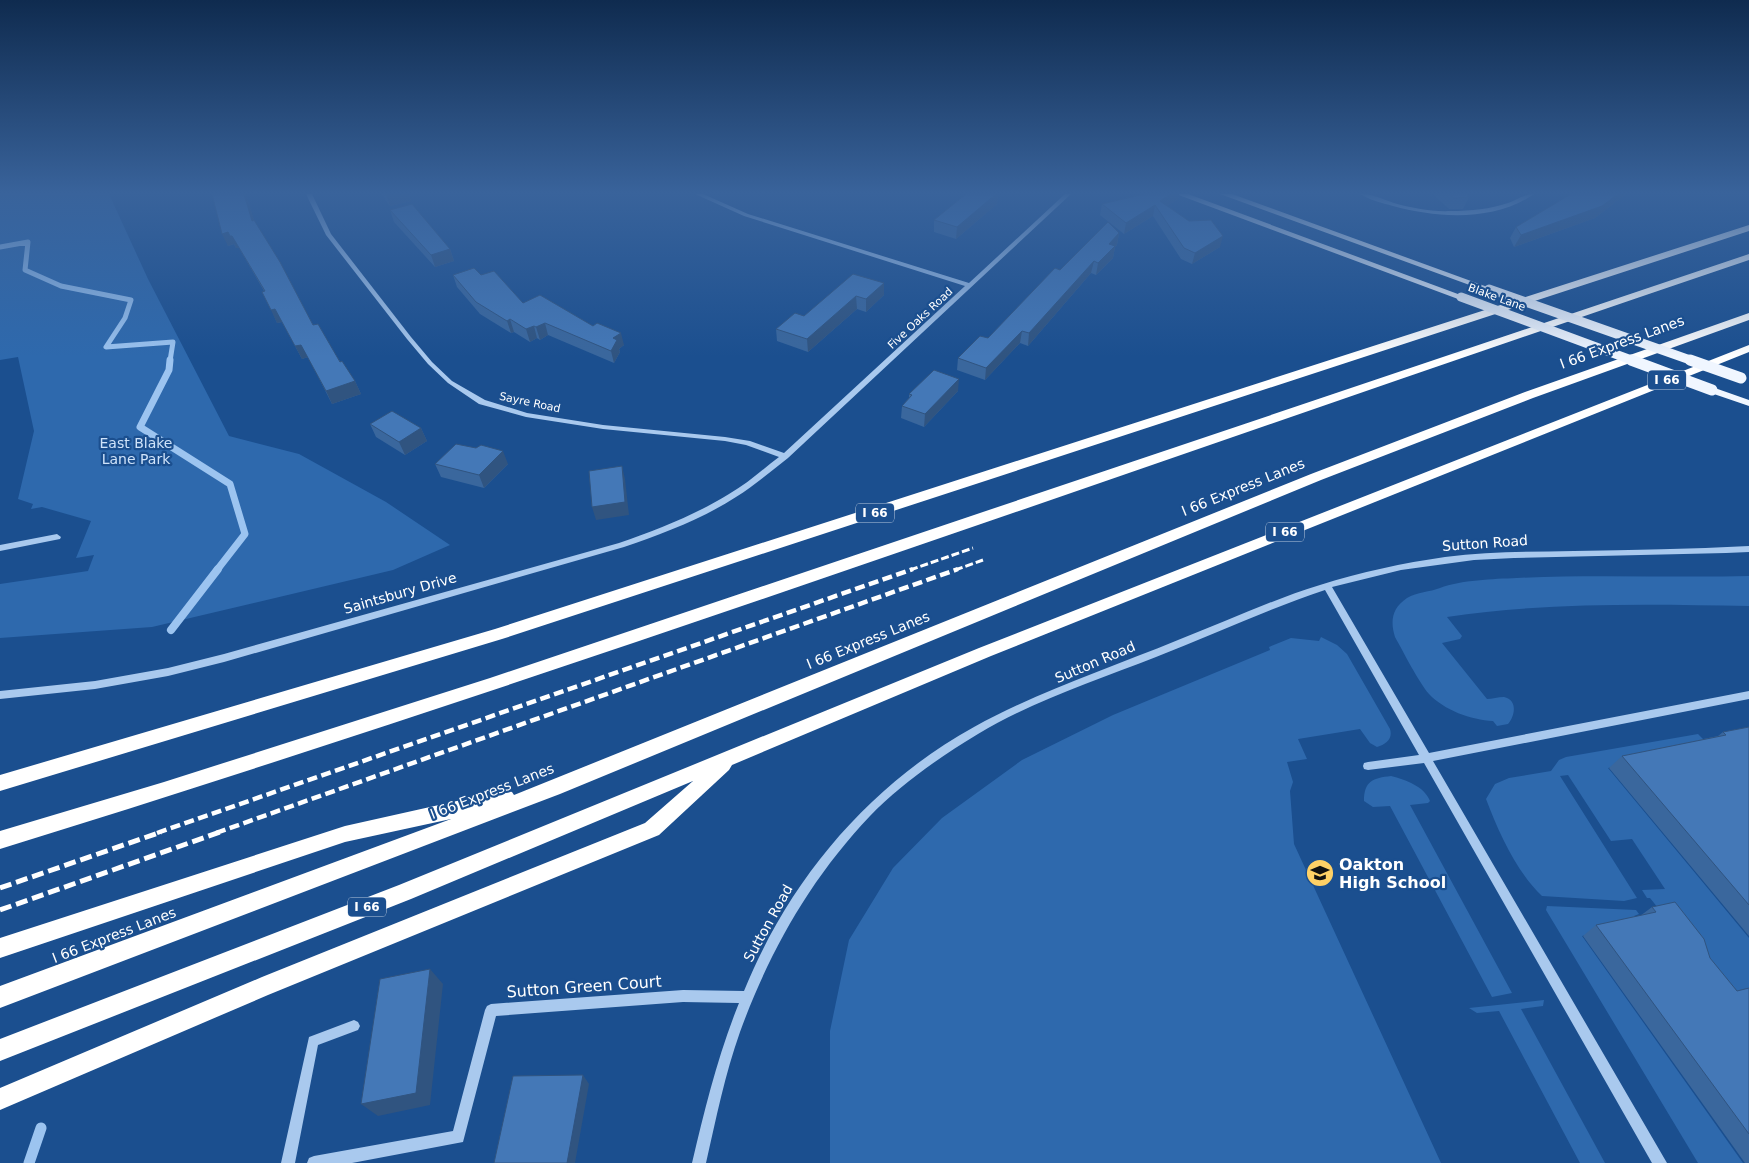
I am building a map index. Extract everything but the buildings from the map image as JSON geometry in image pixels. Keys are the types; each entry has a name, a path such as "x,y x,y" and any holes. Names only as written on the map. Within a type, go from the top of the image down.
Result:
{"highway":[{"name":"I 66","path":"0,783 496,635 1687,248"},
{"path":"0,850 194,782 594,652 1305,407 1749,257"},
{"name":"I 66 Express Lanes","path":"0,997 554,788 1316,477 1529,395 1749,316"},
{"name":"I 66","path":"0,1050 404,892 994,648 1749,348"},
{"path":"0,1098 262,987 652,829 732,757"},
{"path":"0,840 194,782"},
{"path":"0,948 345,834 554,788"}],"main road":[{"name":"Blake Lane","path":"1327,248 1749,403"},
{"name":"Blake Lane","path":"1375,248 1745,380"}],"street":[{"name":"Sayre Road","path":"339,248 408,338 430,363 450,382 482,402 526,415 602,427 748,443 785,456"},
{"path":"854,248 970,285"},
{"name":"Five Oaks Road","path":"785,456 1010,248"},
{"name":"Saintsbury Drive","path":"0,695 95,685 168,672 224,658 621,545 651,535 706,511 734,495 785,456"},
{"path":"0,548 57,537"},
{"name":"Sutton Road","path":"699,1163 707,1120 746,997 772,939 796,899 825,858 868,812 902,782 936,756 974,732 1016,711 1113,670 1327,586 1387,569 1463,557 1508,554 1749,550"},
{"path":"1327,586 1660,1163"},
{"path":"1368,766 1427,758 1749,695"},
{"name":"Sutton Green Court","path":"314,1163 458,1137 491,1010 683,996 746,997"},
{"path":"288,1163 313,1041 354,1026"}],"green space":[{"name":"East Blake Lane Park","path":"0,248 134,248 229,436 299,454 386,502 450,545 393,570 152,627 0,638 0,584 88,571 94,555 76,558 91,521 42,507 31,509 33,504 18,499 34,431 18,357 0,360"},
{"path":"1749,576 1749,606 1560,606 1447,617 1462,636 1460,639 1442,643 1487,699 1504,697 1512,701 1514,713 1508,724 1497,726 1493,721 1476,719 1458,713 1435,700 1416,674 1393,631 1395,611 1407,598 1448,585 1467,582 1546,577"},
{"path":"1321,637 1337,645 1347,654 1391,733 1386,743 1377,747 1370,743 1360,729 1298,739 1307,759 1287,762 1293,782 1290,791 1294,844 1441,1163 830,1163 830,1031 849,940 893,868 942,818 1022,760 1113,715 1270,650 1269,647 1291,638 1319,641"},
{"path":"1698,734 1711,747 1608,768 1749,938 1749,991 1719,999 1691,949 1642,890 1665,889 1632,839 1611,841 1568,775 1560,776 1637,898 1624,901 1542,896 1516,863 1486,799 1495,784 1509,778 1551,771 1559,760 1566,757"},
{"path":"1391,776 1414,784 1423,791 1430,801 1428,803 1410,805 1512,993 1492,997 1390,806 1373,807 1364,801 1364,794 1371,782 1379,778"},
{"path":"1547,906 1636,910 1639,914 1634,916 1637,922 1582,936 1743,1163 1698,1163 1546,910"},
{"path":"1544,1000 1543,1006 1521,1009 1605,1163 1580,1163 1499,1011 1477,1013 1469,1008"}],"waterway":[{"path":"27,248 25,270 61,286 131,300 125,318 106,347 173,342 170,361"},
{"path":"170,360 169,370 140,427 230,484 245,534 217,570"},
{"path":"171,630 218,569"},
{"path":"29,1163 41,1128"}],"railway":[{"path":"910,570 973,548"},
{"path":"955,570 983,560"},
{"path":"157,833 913,569"},
{"path":"216,833 958,569"},
{"path":"0,888 161,832"},
{"path":"0,910 220,832"}],"place":[{"name":"Oakton High School","path":"1320,873"}]}
